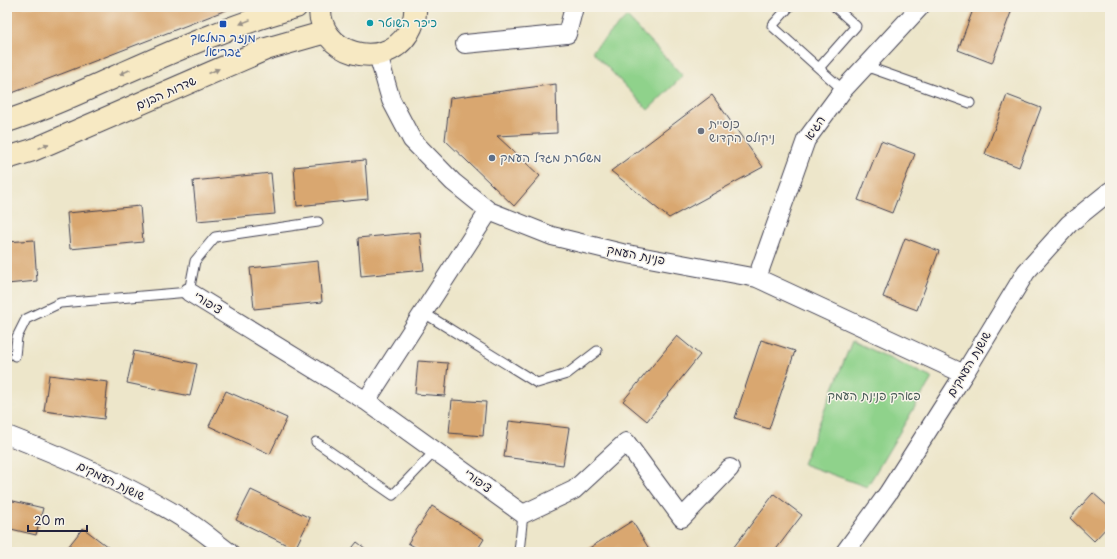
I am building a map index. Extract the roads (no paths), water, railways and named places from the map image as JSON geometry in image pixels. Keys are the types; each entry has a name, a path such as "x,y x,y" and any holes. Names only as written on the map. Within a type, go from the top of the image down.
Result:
{"main road":[{"path":"7,121 39,111 180,48 250,20 296,7"},
{"path":"320,7 322,22 326,32 334,42 354,54 378,55 392,49 404,39 412,26 417,8"},
{"name":"שדרות הבנים","path":"7,158 33,150 266,48 326,32"}],"street":[{"path":"465,44 567,34 574,7"},
{"name":"הגיא","path":"757,278 806,140 843,90 920,7"},
{"name":"פנינת העמק","path":"378,55 391,100 412,140 453,182 489,211 552,236 622,254 757,278 964,374"},
{"name":"שושנת העמקים","path":"845,552 888,492 964,374 1026,272 1068,224 1110,191"},
{"path":"366,401 489,211"},
{"name":"ציפורי","path":"189,292 366,401 523,514"},
{"name":"שושנת העמקים","path":"7,435 48,450 123,485 188,522 229,552"},
{"path":"523,514 574,490 626,442 682,518 730,468"}],"lane":[{"path":"789,7 772,26 843,90"},
{"path":"819,68 856,26 835,7"},
{"path":"865,66 970,103"},
{"path":"15,356 17,337 26,319 60,303 189,292 195,261 214,237 318,222"},
{"path":"424,312 537,383 567,374 596,352"},
{"path":"316,442 393,495 436,450"},
{"path":"519,552 523,514"}],"place":[{"name":"כיכר השוטר","path":"370,23"},
{"name":"מנזר המלאך גבריאל","path":"223,24"},
{"name":"כנסיית ניקולס הקדוש","path":"701,131"},
{"name":"משטרת מגדל העמק","path":"492,158"}],"park label":[{"name":"פארק פנינת העמק","path":"874,396"}]}
